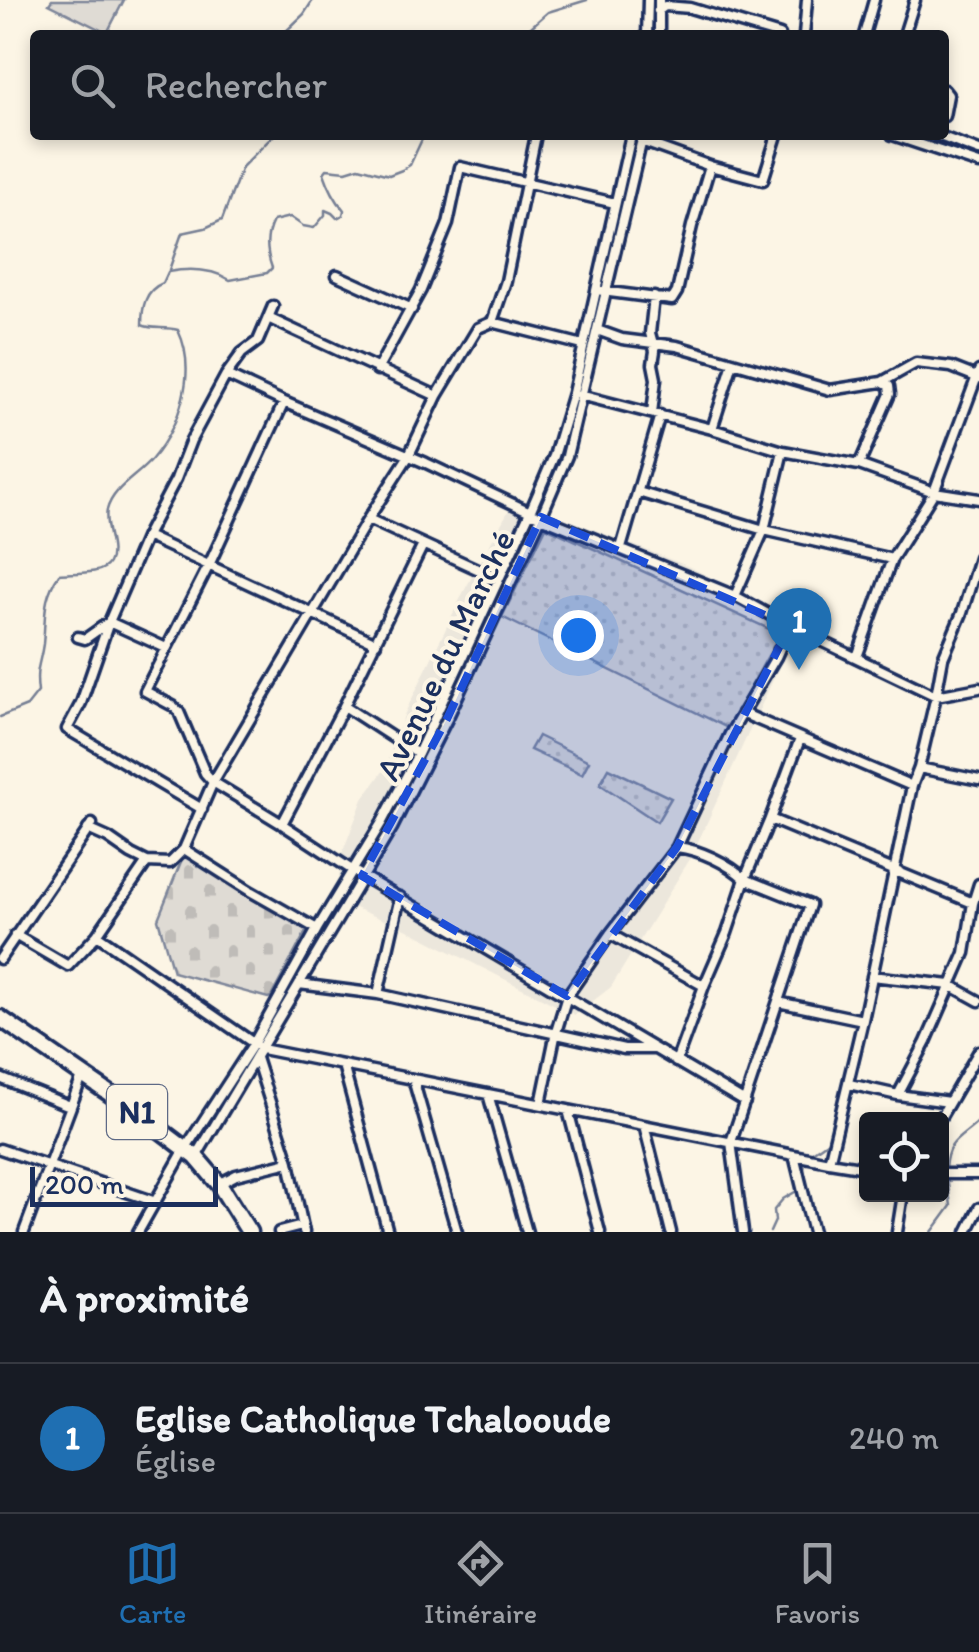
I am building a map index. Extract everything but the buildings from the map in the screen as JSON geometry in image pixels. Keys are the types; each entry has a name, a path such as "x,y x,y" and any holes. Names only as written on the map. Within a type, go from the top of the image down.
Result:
{"highway":[{"name":"N1","path":"0,1018 191,1153 219,1184 249,1232"}],"street":[{"path":"648,0 648,30"},
{"path":"804,30 807,0"},
{"path":"865,30 874,0"},
{"path":"906,30 915,0"},
{"path":"660,30 663,4 763,30"},
{"path":"949,139 979,151"},
{"path":"492,322 506,282 535,140"},
{"name":"Avenue du Marché","path":"191,1153 300,984 392,828 448,719 541,517 566,456 583,345 629,140"},
{"name":"Avenue du Marché","path":"191,1153 257,1050 317,928 382,822 418,754 530,512 577,394 597,330 642,140"},
{"path":"647,140 710,166 764,180 776,140"},
{"path":"907,140 979,164"},
{"path":"596,290 672,300 710,166"},
{"path":"377,370 412,310 448,224 460,167 615,204"},
{"path":"337,276 412,310"},
{"path":"621,548 656,414 656,351 650,333 654,297"},
{"path":"202,809 67,730 81,702 108,622 191,440 226,374 258,340 272,306"},
{"path":"268,318 437,396"},
{"path":"0,960 90,826 147,862 170,864 184,849 213,782 408,456 437,396 478,328 492,322 583,345"},
{"path":"597,330 622,339 677,346 830,390 882,382 916,362 950,366 978,375 934,492 892,560 857,657"},
{"path":"712,429 732,363"},
{"path":"226,374 541,517 736,596 936,696 979,688"},
{"path":"859,465 890,394 882,382"},
{"path":"577,394 784,451 859,465 934,492 979,499"},
{"path":"284,402 209,566 145,691 174,706 205,773 213,782 352,870 744,1102"},
{"path":"736,596 764,530 784,451"},
{"path":"638,492 764,530 892,560"},
{"path":"368,519 499,579"},
{"path":"146,536 376,643"},
{"path":"282,824 423,545"},
{"path":"829,1162 943,658 979,558"},
{"path":"78,637 84,639 108,622"},
{"path":"108,622 166,648"},
{"path":"540,1104 568,996 677,847 742,713 790,626"},
{"path":"344,706 418,754"},
{"path":"742,713 912,786"},
{"path":"436,714 448,719"},
{"path":"676,1062 800,738"},
{"path":"919,768 979,780"},
{"path":"770,820 974,903"},
{"path":"382,822 392,828"},
{"path":"677,847 810,905 731,1142 743,1232"},
{"path":"184,849 317,928"},
{"path":"15,934 68,966 97,934 147,862"},
{"path":"898,1094 965,954 979,888"},
{"path":"378,994 400,897"},
{"path":"97,934 257,1050 859,1167"},
{"path":"610,934 704,986"},
{"path":"872,976 950,985 979,1001"},
{"path":"300,984 378,994 624,1049 654,1049"},
{"path":"778,1002 864,1020"},
{"path":"257,1050 289,1162 303,1229 278,1232"},
{"path":"944,1112 979,1051"},
{"path":"343,1065 388,1232"},
{"path":"24,1232 83,1074"},
{"path":"0,1078 70,1106"},
{"path":"412,1079 457,1232"},
{"path":"849,1084 950,1102"},
{"path":"488,1094 526,1232"},
{"path":"568,1110 600,1232"},
{"path":"644,1126 671,1232"},
{"path":"0,1150 156,1202"},
{"path":"138,1232 191,1153"},
{"path":"794,1156 814,1232"},
{"path":"219,1184 289,1162"},
{"path":"949,1174 979,1174"},
{"path":"897,1232 903,1202"},
{"path":"968,1232 979,1208"}],"highlighted area":[{"path":"541,517 790,626 677,847 567,996 362,876 447,719"}],"shaded area":[{"path":"515,499 690,567 800,622 690,859 611,987 575,1015 408,930 338,901 340,859 363,799 384,770 405,713 463,593"}],"green space":[{"path":"52,0 124,0 109,30 101,30 49,4"},
{"path":"546,527 780,634 728,728 502,617"},
{"path":"538,736 589,761 582,774 530,750"},
{"path":"609,768 671,798 657,822 600,784"},
{"path":"184,854 309,926 271,997 173,972 158,919"}],"waterway":[{"path":"287,30 313,0"},
{"path":"528,30 548,12 587,0"},
{"path":"169,270 182,233 222,220 242,167 269,140"},
{"path":"0,717 27,706 38,692 46,608 59,574 94,572 109,563 112,551 106,517 110,502 152,459 178,414 186,380 184,346 178,330 142,325 148,295 163,283 168,272 200,270 230,280 267,273 272,268 267,244 273,221 290,217 314,228 325,210 337,218 343,215 324,173 327,169 346,171 359,167 389,175 410,165 422,140"},
{"path":"949,1151 979,1121"},
{"path":"808,1155 828,1141 833,1123"},
{"path":"770,1232 774,1210 783,1199 807,1185 805,1162"},
{"path":"932,1232 951,1206 949,1192"}],"place":[{"name":"Eglise Catholique Tchalooude","path":"799,670"}]}
